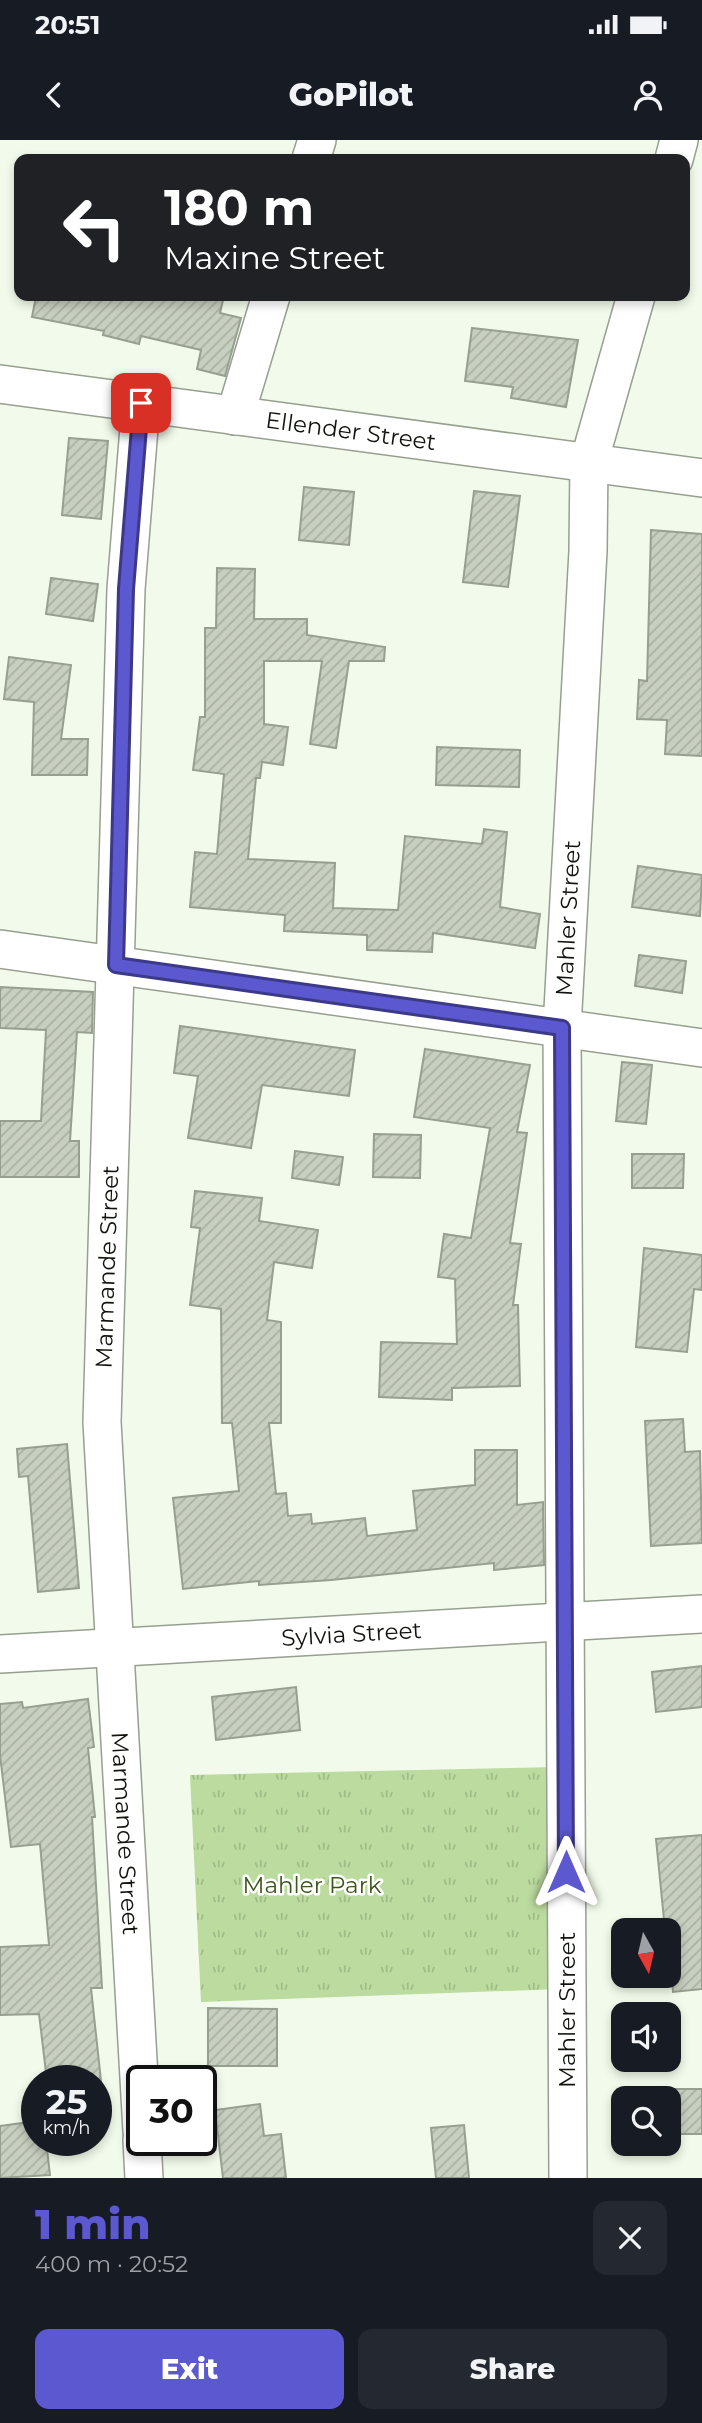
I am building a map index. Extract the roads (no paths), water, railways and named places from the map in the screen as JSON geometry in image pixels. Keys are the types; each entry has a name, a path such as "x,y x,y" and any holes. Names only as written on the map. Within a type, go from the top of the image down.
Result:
{"street":[{"path":"235,416 270,301"},
{"name":"Mahler Street","path":"568,2178 562,1028 588,551 589,462 635,301"},
{"name":"Ellender Street","path":"0,384 702,478"},
{"name":"Marmande Street","path":"138,2065 102,1422 126,589 141,403"},
{"path":"0,949 702,1048"},
{"name":"Sylvia Street","path":"0,1654 702,1614"},
{"path":"143,2156 144,2178"}],"park label":[{"name":"Mahler Park","path":"312,1885"}]}
